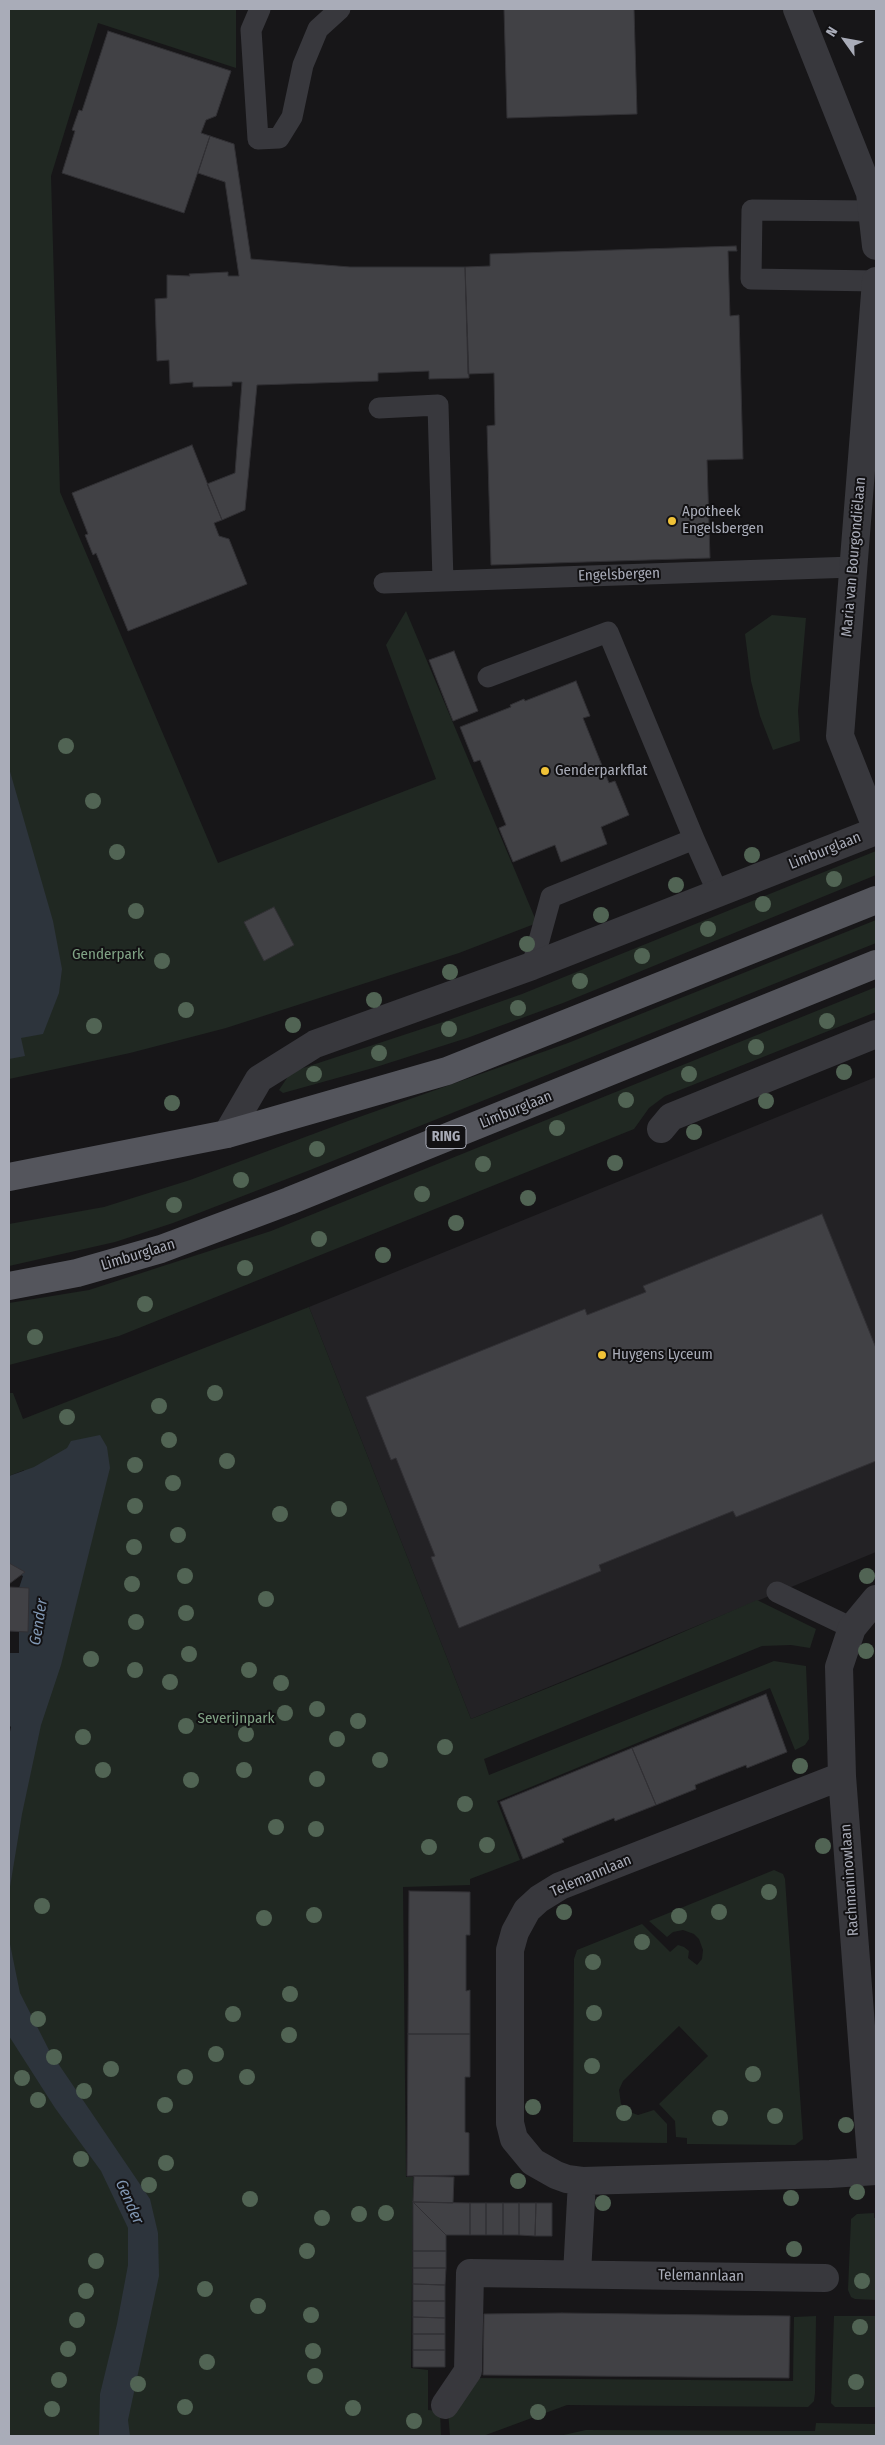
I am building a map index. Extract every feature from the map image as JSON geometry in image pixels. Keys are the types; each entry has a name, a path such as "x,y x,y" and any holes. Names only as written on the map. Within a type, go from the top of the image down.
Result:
{"main road":[{"path":"9,1177 227,1134 447,1071 876,900"},
{"name":"Limburglaan","path":"9,1286 77,1273 161,1250 289,1201 876,964"}],"street":[{"path":"797,9 870,192 874,211 876,246"},
{"name":"Maria van Bourgondiëlaan","path":"876,281 840,736 876,829"},
{"name":"Limburglaan","path":"227,1134 259,1079 315,1044 532,966 876,829"},
{"path":"661,1128 670,1117 876,1034"},
{"name":"Rachmaninowlaan","path":"874,2171 842,1776 839,1666 852,1628 876,1599"},
{"name":"Telemannlaan","path":"842,1776 560,1886 539,1899 527,1910 515,1932 510,1950 510,2123 514,2139 533,2162 556,2175 582,2180 830,2174 874,2171"},
{"path":"577,2274 582,2180"},
{"name":"Telemannlaan","path":"445,2404 468,2371 470,2274 825,2278"}],"lane":[{"path":"260,9 251,30 258,139 279,138 292,117 304,65 318,28 340,9"},
{"path":"874,211 752,210 750,279 876,281"},
{"path":"379,408 438,405 443,581"},
{"name":"Engelsbergen","path":"384,583 853,568"},
{"path":"488,677 608,632 718,893"},
{"path":"532,966 552,897 694,838"},
{"path":"776,1592 852,1628"}],"shaded area":[{"name":"Huygens Lyceum","path":"876,1077 876,1552 471,1719 309,1307"}],"green space":[{"name":"Genderpark","path":"9,9 236,9 236,68 98,23 51,176 60,492 218,863 436,779 386,645 406,611 537,923 459,953 226,1028 130,1053 9,1079"},
{"path":"772,615 806,618 798,711 800,741 773,750 760,716 751,681 745,634"},
{"path":"876,851 876,875 563,1003 467,1038 373,1068 283,1093 279,1090 289,1075 297,1070 522,994"},
{"path":"876,920 876,943 310,1170 173,1223 115,1242 9,1266 9,1224 104,1207 190,1180 348,1121 568,1043"},
{"path":"876,987 876,1012 665,1096 649,1108 634,1129 119,1336 9,1365 9,1303 89,1290 271,1231"},
{"name":"Severijnpark","path":"309,1307 471,1719 635,1653 757,1600 816,1629 810,1648 791,1645 762,1646 484,1759 489,1775 774,1661 806,1666 809,1739 805,1745 795,1750 770,1688 497,1801 520,1860 470,1879 470,1885 403,1887 406,2177 413,2177 411,2368 428,2370 428,2410 440,2411 441,2436 9,2436 9,1751 28,1632 24,1470 9,1476 9,1393 13,1393 23,1419"},
{"path":"774,1870 783,1874 785,1879 803,2139 795,2145 687,2144 687,2138 676,2137 675,2121 659,2104 708,2056 679,2026 623,2081 619,2090 621,2104 627,2111 638,2115 654,2110 667,2124 667,2143 573,2142 574,1959 577,1950 642,1924 670,1952 678,1945 684,1947 689,1951 688,1958 697,1965 702,1959 703,1950 699,1939 694,1934 683,1930 673,1932 667,1937 649,1921"},
{"path":"874,2213 874,2218 876,2218 876,2300 855,2299 851,2297 848,2290 851,2219 857,2214"},
{"path":"816,2316 815,2393 814,2401 808,2407 567,2405 483,2436 450,2436 448,2411 476,2378 793,2381 794,2317"},
{"path":"834,2316 876,2316 876,2407 835,2407 831,2403"},
{"path":"816,2423 876,2424 876,2436 559,2436 586,2430 815,2431"}],"water":[{"path":"9,768 53,921 62,969 59,993 43,1034 21,1038 25,1056 9,1059"},
{"name":"Gender","path":"100,1435 107,1447 110,1468 61,1665 41,1725 22,1814 9,1893 9,1736 11,1727 9,1725 9,1653 19,1653 19,1620 9,1618 23,1576 9,1569 9,1476 34,1467 67,1448 71,1441"},
{"name":"Gender","path":"9,1906 10,1944 20,1993 49,2050 150,2199 158,2233 159,2276 128,2420 130,2436 99,2436 100,2394 117,2324 128,2265 128,2228 101,2171 55,2108 9,2036"}],"building":[{"path":"504,9 634,9 637,114 507,118"},
{"path":"108,31 231,71 216,116 206,120 201,133 210,136 184,213 62,173 75,131 72,130 79,110 82,111"},
{"path":"210,136 234,144 251,259 350,267 465,267 469,378 429,379 429,371 378,373 378,381 257,385 245,510 222,520 207,484 235,473 242,382 232,382 232,386 193,387 193,382 170,384 169,360 157,361 155,299 167,298 167,275 190,276 189,274 228,272 228,276 239,276 225,182 198,173"},
{"path":"736,246 737,251 728,251 730,316 739,315 743,459 707,460 710,558 491,565 487,426 495,425 494,373 468,374 465,267 490,266 490,254"},
{"path":"192,445 222,520 214,523 219,536 229,539 247,584 128,631 96,553 93,555 85,535 88,534 72,493"},
{"path":"454,651 478,711 453,721 429,660"},
{"name":"Genderparkflat","path":"576,681 590,716 583,718 609,783 615,781 629,815 601,827 607,844 561,862 555,845 513,862 499,828 506,825 480,760 474,762 460,727 511,707 510,705 524,699 525,701"},
{"path":"274,907 294,945 264,961 244,922"},
{"path":"822,1214 876,1348 876,1461 736,1517 733,1511 599,1565 601,1571 459,1628 431,1557 435,1556 396,1458 391,1460 366,1397 585,1309 587,1315 646,1292 643,1286"},
{"path":"9,1563 25,1572 9,1584"},
{"path":"9,1587 29,1588 28,1632 9,1631"},
{"path":"766,1694 787,1752 747,1768 746,1765 695,1785 696,1789 656,1805 632,1748"},
{"path":"632,1748 656,1805 615,1821 614,1818 562,1839 564,1842 523,1859 500,1802"},
{"path":"409,1891 470,1892 470,1935 466,1935 466,1991 470,1990 470,2034 408,2034"},
{"path":"408,2034 470,2034 470,2077 465,2077 465,2132 469,2133 469,2175 407,2176"},
{"path":"414,2176 454,2177 453,2203 413,2202"},
{"path":"413,2202 446,2235 446,2251 413,2251"},
{"path":"413,2202 470,2203 470,2235 446,2235"},
{"path":"470,2203 486,2203 486,2235 470,2235"},
{"path":"486,2203 503,2203 503,2235 486,2235"},
{"path":"503,2203 519,2203 519,2235 503,2235"},
{"path":"519,2203 536,2203 535,2236 519,2235"},
{"path":"536,2203 552,2203 552,2236 535,2236"},
{"path":"413,2251 446,2251 446,2268 413,2268"},
{"path":"413,2268 446,2268 445,2285 413,2284"},
{"path":"413,2284 445,2285 445,2301 413,2301"},
{"path":"413,2301 445,2301 445,2318 413,2317"},
{"path":"562,2313 790,2316 789,2378 483,2375 484,2314"},
{"path":"413,2317 445,2318 445,2334 413,2334"},
{"path":"413,2334 445,2334 445,2350 413,2350"},
{"path":"413,2350 445,2350 445,2367 413,2367"}],"place":[{"name":"Apotheek Engelsbergen","path":"672,521"},
{"name":"Genderparkflat","path":"545,771"},
{"name":"Huygens Lyceum","path":"602,1355"}]}
